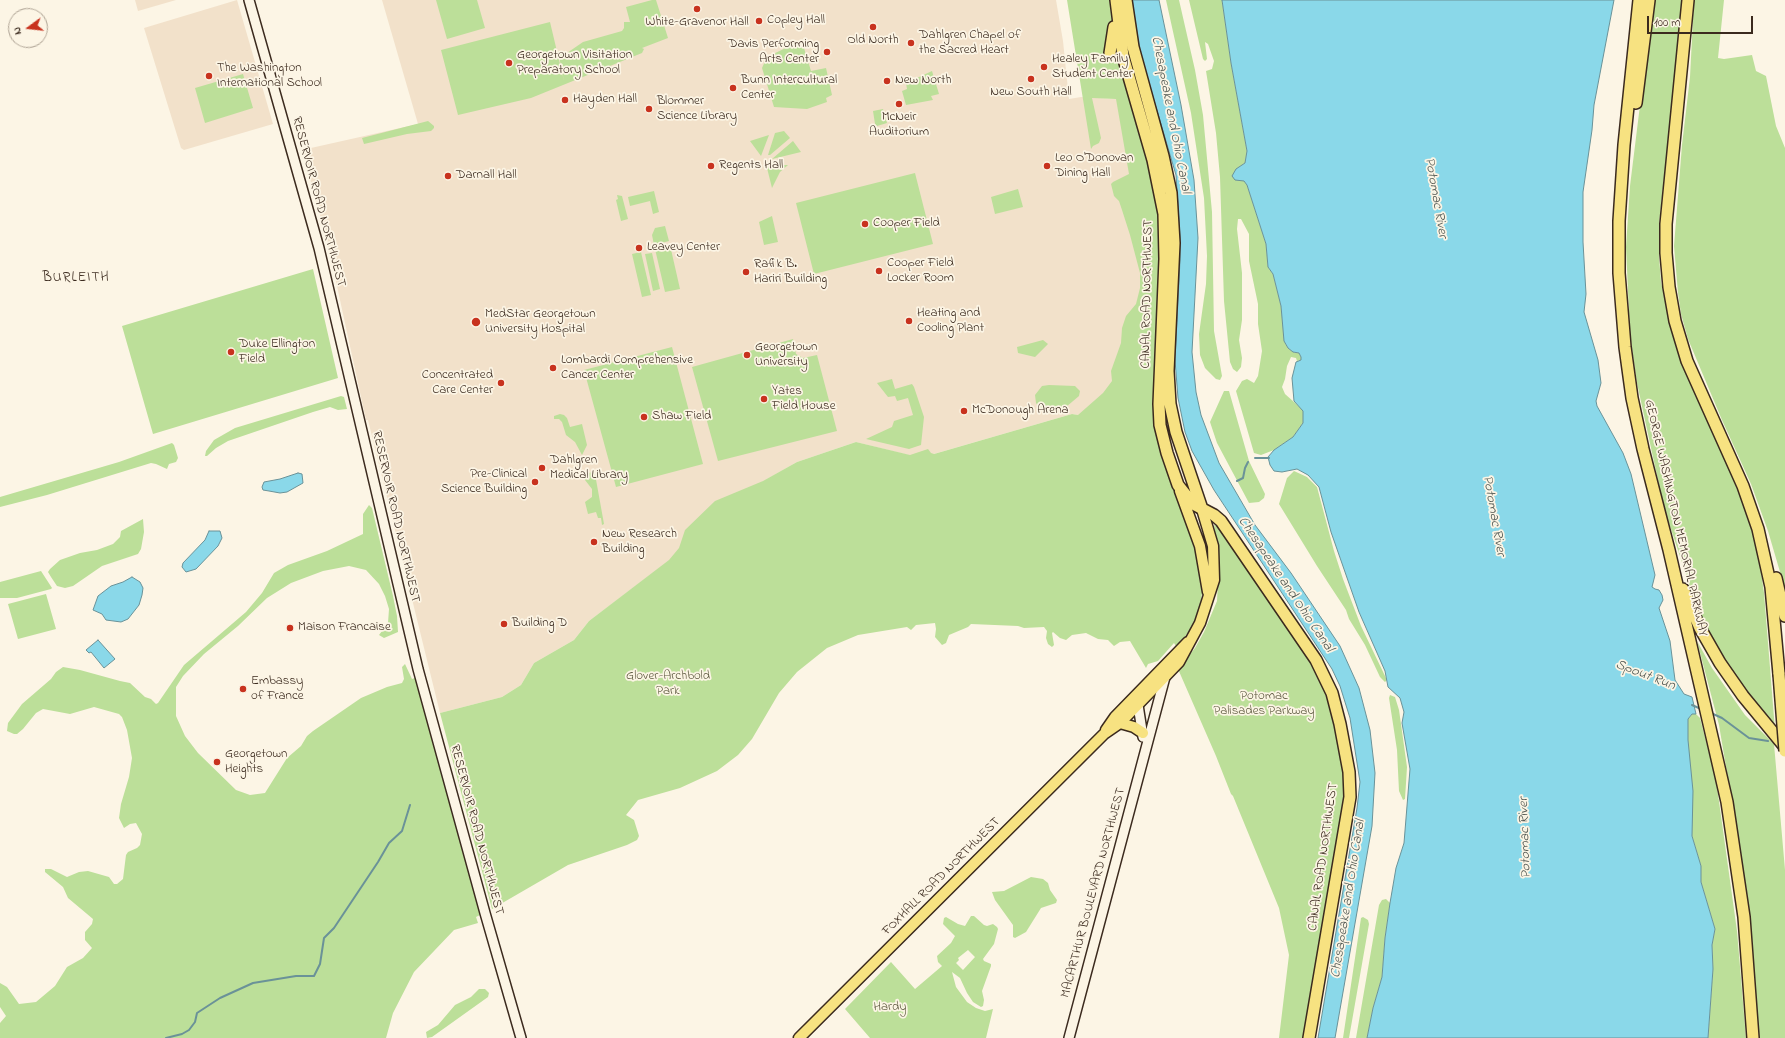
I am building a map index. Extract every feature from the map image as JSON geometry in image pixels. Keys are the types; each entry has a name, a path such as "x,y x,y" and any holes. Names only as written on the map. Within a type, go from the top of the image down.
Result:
{"highway":[{"path":"1110,54 1114,36 1116,0"},
{"name":"CANAL ROAD NORTHWEST","path":"1116,0 1123,56 1153,160 1163,204 1165,259 1159,404 1163,438 1178,485 1190,501 1214,515 1221,521 1316,660 1332,693 1339,718 1349,772 1350,797 1309,1038"},
{"name":"CANAL ROAD NORTHWEST","path":"1126,0 1132,47 1163,156 1170,193 1174,243 1168,367 1170,404 1176,432 1202,508"},
{"name":"GEORGE WASHINGTON MEMORIAL PARKWAY","path":"1639,0 1624,145 1621,195 1619,273 1622,322 1628,373 1643,449 1669,550 1727,802 1744,917 1753,1038"},
{"path":"1621,195 1630,145 1649,0"},
{"path":"1688,0 1666,224 1668,282 1675,321 1687,360 1770,551 1785,616"},
{"path":"1754,516 1769,576 1785,751"},
{"path":"1669,550 1689,604 1706,640 1743,696 1785,747"}],"main road":[{"name":"RESERVOIR ROAD NORTHWEST","path":"249,0 317,239 418,668 521,1038"},
{"name":"FOXHALL ROAD NORTHWEST","path":"1178,485 1200,546 1206,575 1208,599"},
{"name":"FOXHALL ROAD NORTHWEST","path":"1104,734 1115,717 1165,677 1183,657 1203,617 1214,580 1214,561 1211,539 1202,508"},
{"name":"FOXHALL ROAD NORTHWEST","path":"799,1038 1104,734 1120,723 1135,701 1193,636"},
{"name":"MACARTHUR BOULEVARD NORTHWEST","path":"1069,1038 1165,677"},
{"name":"MACARTHUR BOULEVARD NORTHWEST","path":"1135,701 1143,733 1144,754"},
{"path":"1120,723 1134,727 1143,733"}],"shaded area":[{"path":"135,0 176,0 138,11"},
{"name":"The Washington International School","path":"237,0 273,124 184,150 181,148 144,28"},
{"name":"Georgetown University","path":"382,0 1056,0 1063,41 1069,99 1081,97 1117,99 1143,251 1138,383 1089,417 1072,414 920,458 856,442 797,462 762,482 677,555 589,621 574,640 534,663 521,685 502,697 440,713 368,420 366,420 327,240 302,150 418,124"}],"green space":[{"path":"436,0 477,0 485,28 447,39"},
{"path":"656,0 668,38 642,48 644,49 642,53 531,98 458,115 441,50 550,22 564,81 558,51 567,53 583,42 622,31 624,28 624,22 630,22 626,7"},
{"name":"Glover-Archbold Park","path":"1067,0 1110,0 1114,32 1161,209 1156,397 1191,525 1204,583 1199,610 1192,627 1177,648 1174,643 1158,661 1148,664 1146,668 1130,641 1120,642 1114,646 1108,640 1098,639 1086,633 1072,635 1066,640 1060,638 1053,632 1054,645 1052,647 1048,644 1046,638 1047,631 1044,627 1024,628 1018,626 971,624 968,627 949,635 946,643 942,645 935,637 935,623 916,625 911,630 907,627 858,635 827,648 797,672 779,693 752,739 738,755 717,771 680,788 638,800 626,815 634,820 639,836 637,840 627,845 568,865 492,909 440,713 502,697 521,685 534,663 574,640 589,621 669,560 679,548 685,530 715,501 763,481 797,462 856,442 910,455 928,449 934,454 1072,414 1078,415 1103,393 1112,381 1111,371 1121,343 1122,328 1126,316 1136,304 1140,288 1140,273 1130,235 1119,201 1114,196 1111,184 1129,174 1116,99 1092,98 1101,138 1099,143 1091,149"},
{"path":"1166,0 1179,0 1195,70 1203,115 1212,212 1214,331 1222,376 1220,380 1216,379 1205,368 1200,355 1199,334 1206,284 1207,256 1204,198 1191,113"},
{"path":"1189,0 1222,0 1231,63 1247,151 1245,163 1238,168 1247,185 1266,244 1268,267 1273,274 1281,306 1285,343 1288,348 1295,353 1299,353 1301,357 1301,360 1297,361 1296,358 1291,357 1287,366 1282,387 1285,394 1303,410 1303,423 1293,437 1274,450 1261,455 1254,453 1236,391 1242,381 1247,379 1254,383 1258,376 1262,351 1258,324 1258,304 1249,261 1249,234 1241,219 1238,219 1237,229 1242,273 1242,320 1239,340 1242,358 1241,367 1237,372 1233,369 1230,362 1224,301 1220,177 1216,133 1206,71 1212,69 1214,61 1208,44 1205,42 1207,59 1205,61 1203,59"},
{"path":"1653,0 1682,0 1659,224 1661,282 1674,338 1682,361 1692,387 1734,476 1758,550 1764,593 1775,730 1742,688 1716,647 1699,614 1664,508 1637,383 1630,335 1626,247 1630,186"},
{"path":"1694,0 1724,0 1718,58 1724,59 1752,55 1756,71 1766,76 1776,126 1785,148 1785,589 1768,531 1751,484 1688,339 1681,314 1674,246 1682,145 1690,77"},
{"path":"794,44 804,48 811,71 826,68 832,95 826,98 827,102 807,109 774,107 762,68 767,57"},
{"path":"932,71 939,94 931,96 933,100 906,105 902,91 907,89 906,83"},
{"path":"243,74 253,108 205,123 195,88"},
{"path":"883,109 887,123 877,126 875,124 873,111"},
{"path":"428,121 434,126 431,131 407,134 364,144 362,138"},
{"path":"784,131 790,138 770,155 768,155 775,133"},
{"path":"769,135 761,156 750,141"},
{"path":"793,141 801,152 772,159"},
{"path":"772,165 788,165 780,172 772,188 767,168"},
{"name":"Cooper Field","path":"915,173 933,244 814,274 796,203"},
{"path":"1018,189 1023,207 995,214 991,197"},
{"path":"654,191 659,212 653,214 650,201 630,206 628,197"},
{"path":"617,195 622,196 628,219 621,221 616,200 618,199"},
{"path":"772,216 778,242 764,245 759,222"},
{"path":"665,226 669,241 654,245 652,235 655,228"},
{"path":"670,245 680,289 665,292 655,249"},
{"path":"641,252 651,295 642,297 632,254"},
{"path":"652,253 660,289 653,291 645,254"},
{"name":"Duke Ellington Field","path":"313,269 338,378 153,434 122,326"},
{"name":"Yates Field House","path":"793,339 796,354 803,358 817,355 837,431 718,461 692,367"},
{"path":"1043,340 1048,344 1035,357 1018,353 1017,347"},
{"name":"Shaw Field","path":"672,347 703,464 616,487 584,370"},
{"path":"892,379 895,389 912,384 914,387 924,417 921,445 909,449 866,439 892,427 894,421 913,415 908,398 897,401 895,396 888,397 877,383"},
{"path":"1042,386 1075,386 1080,391 1079,396 1066,407 1050,412 1041,410 1036,403 1035,395"},
{"path":"1224,391 1229,391 1249,461 1265,494 1264,498 1259,502 1249,503 1217,443 1210,422"},
{"path":"341,396 344,397 347,409 338,410 330,407 313,412 228,441 205,456 206,451 214,440 235,428"},
{"path":"560,414 567,418 570,427 582,424 587,445 582,455 575,442 566,435 562,422 559,419 554,419 554,416"},
{"path":"172,443 178,458 176,462 169,464 167,469 151,463 47,495 0,507 0,497 119,462"},
{"path":"1294,471 1307,477 1317,487 1343,579 1361,626 1387,680 1385,682 1380,677 1365,645 1349,619 1346,610 1279,504 1287,478"},
{"path":"592,472 595,474 604,524 602,525 601,518 598,518 596,512 588,514 585,502 592,497 592,489 585,480 586,474"},
{"path":"369,505 372,508 393,596 397,616 398,632 384,638 379,635 388,623 389,609 379,584 366,570 349,566 323,571 291,583 267,598 238,626 204,654 183,676 176,687 176,716 185,736 198,753 236,790 250,795 265,793 287,758 301,746 307,736 361,698 387,687 402,683 404,679 402,667 405,664 412,679 415,678 428,716 480,915 476,917 478,923 454,930 414,972 393,1013 386,1038 0,1038 0,1023 6,1016 0,1007 0,983 7,987 19,1004 36,1002 55,986 67,967 83,958 92,948 85,940 85,932 92,924 93,919 68,898 63,887 45,872 45,869 51,869 67,877 79,872 88,871 109,877 114,884 117,884 123,879 126,855 128,852 140,845 142,834 136,823 130,824 124,828 119,818 132,758 127,730 122,717 119,714 94,707 70,714 43,709 36,713 17,734 7,731 8,723 22,704 63,667 130,683 145,697 151,699 156,704 158,703 184,665 246,612 262,593 274,573 288,565 327,551 363,534 363,514"},
{"path":"143,519 144,532 141,549 138,554 102,566 73,586 65,588 57,586 48,572 60,560 113,544 120,537 121,531"},
{"name":"Potomac Palisades Parkway","path":"1214,525 1221,527 1323,679 1341,749 1346,789 1305,1038 1279,1038 1289,955 1279,908 1233,796 1178,669 1195,648 1204,632 1217,601 1219,561"},
{"path":"41,571 52,588 51,589 17,598 0,598 0,582"},
{"path":"46,594 56,629 18,639 8,604"},
{"path":"1697,641 1712,668 1745,715 1774,744 1785,870 1785,1038 1759,1038 1747,892 1719,725"},
{"path":"1390,695 1395,697 1399,710 1407,767 1405,799 1403,800 1399,791 1397,750 1389,698"},
{"path":"1692,714 1696,714 1700,718 1716,780 1737,931 1746,1038 1708,1038 1713,969 1712,945 1715,929 1701,882 1701,866 1692,836 1688,719"},
{"path":"1031,877 1043,879 1048,883 1050,890 1057,900 1056,903 1041,908 1026,932 1015,938 1013,937 1013,925 995,900 992,892 1004,891"},
{"path":"1386,899 1390,903 1385,938 1382,977 1373,1008 1367,1038 1356,1038 1379,905 1382,900"},
{"name":"Hardy","path":"971,916 974,916 984,925 987,926 993,924 998,929 994,944 983,959 991,964 991,966 982,991 984,1000 983,1006 981,1007 973,1002 960,978 952,972 956,987 967,1002 976,1008 985,1011 993,1009 986,1038 870,1038 845,1009 891,962 915,989 942,966 938,962 937,956 951,943 955,936 943,924 944,918 946,917 965,926","holes":["968,950 975,957 963,970 956,963 959,960 958,958"]},
{"path":"1363,917 1368,920 1369,924 1349,1038 1343,1038 1361,918"},
{"path":"479,989 485,989 489,993 488,997 432,1037 427,1038 426,1032 438,1025 455,1005 471,997"}],"water":[{"name":"Chesapeake and Ohio Canal","path":"1132,0 1159,0 1181,105 1194,180 1198,238 1192,352 1196,392 1201,415 1219,463 1255,525 1291,573 1340,646 1359,688 1370,730 1375,773 1372,826 1335,1038 1318,1038 1357,808 1360,782 1350,718 1340,686 1332,669 1214,490 1192,451 1185,432 1178,398 1175,360 1180,260 1176,175 1140,53"},
{"name":"Potomac River","path":"1222,0 1614,0 1594,105 1583,192 1583,242 1586,294 1584,312 1598,360 1601,383 1596,401 1597,406 1623,453 1631,474 1655,575 1652,587 1659,590 1662,595 1663,600 1659,608 1670,641 1675,680 1684,694 1692,697 1696,714 1692,714 1688,719 1688,740 1693,791 1692,836 1701,866 1701,882 1715,929 1712,945 1713,969 1708,1038 1367,1038 1373,1008 1382,977 1385,938 1390,903 1396,868 1404,843 1410,769 1402,723 1404,712 1400,698 1388,687 1385,671 1359,612 1331,532 1319,487 1308,475 1297,469 1282,472 1274,471 1270,465 1268,457 1274,450 1293,437 1303,423 1303,411 1294,401 1292,378 1296,362 1301,360 1301,357 1299,353 1293,352 1288,348 1284,341 1281,306 1273,274 1268,267 1266,244 1247,185 1244,181 1235,180 1232,176 1236,169 1245,163 1247,151 1231,63"},
{"path":"298,473 302,474 303,483 287,492 280,493 263,490 262,487 264,482"},
{"path":"209,531 220,531 222,538 218,546 196,569 186,572 182,567 183,563 205,540"},
{"path":"132,577 140,582 143,588 139,605 128,619 121,622 106,620 102,614 93,610 98,596 111,586"},
{"path":"98,640 115,659 104,668 91,652 89,653 86,650"}],"waterway":[{"path":"1255,458 1269,458"},
{"path":"1237,481 1243,478 1248,462"},
{"name":"Spout Run","path":"1692,705 1701,709"},
{"name":"Spout Run","path":"1711,713 1722,718 1749,738 1768,741"},
{"path":"166,1038 182,1034 189,1030 195,1022 197,1013 220,998 253,983 296,976 314,976 320,964 324,938 334,928 389,843 402,831 410,805"}],"place":[{"name":"White-Gravenor Hall","path":"697,9"},
{"name":"Copley Hall","path":"759,21"},
{"name":"Old North","path":"873,27"},
{"name":"Dahlgren Chapel of the Sacred Heart","path":"911,43"},
{"name":"Davis Performing Arts Center","path":"827,52"},
{"name":"Georgetown Visitation Preparatory School","path":"509,63"},
{"name":"Healey Family Student Center","path":"1044,67"},
{"name":"The Washington International School","path":"209,76"},
{"name":"New South Hall","path":"1031,79"},
{"name":"New North","path":"887,81"},
{"name":"Bunn Intercultural Center","path":"733,88"},
{"name":"Hayden Hall","path":"565,100"},
{"name":"McNeir Auditorium","path":"899,104"},
{"name":"Blommer Science Library","path":"649,109"},
{"name":"Regents Hall","path":"711,166"},
{"name":"Leo O'Donovan Dining Hall","path":"1047,166"},
{"name":"Darnall Hall","path":"448,176"},
{"name":"Cooper Field","path":"865,224"},
{"name":"Leavey Center","path":"639,248"},
{"name":"Cooper Field Locker Room","path":"879,271"},
{"name":"Rafik B. Hariri Building","path":"746,272"},
{"name":"Heating and Cooling Plant","path":"909,321"},
{"name":"MedStar Georgetown University Hospital","path":"476,322"},
{"name":"Duke Ellington Field","path":"231,352"},
{"name":"Georgetown University","path":"747,355"},
{"name":"Lombardi Comprehensive Cancer Center","path":"553,368"},
{"name":"Concentrated Care Center","path":"501,383"},
{"name":"Yates Field House","path":"764,399"},
{"name":"McDonough Arena","path":"964,411"},
{"name":"Shaw Field","path":"644,417"},
{"name":"Dahlgren Medical Library","path":"542,468"},
{"name":"Pre-Clinical Science Building","path":"535,482"},
{"name":"New Research Building","path":"594,542"},
{"name":"Building D","path":"504,624"},
{"name":"Maison Francaise","path":"290,628"},
{"name":"Embassy of France","path":"243,689"},
{"name":"Georgetown Heights","path":"217,762"}],"district":[{"name":"BURLEITH","path":"76,279"}]}
